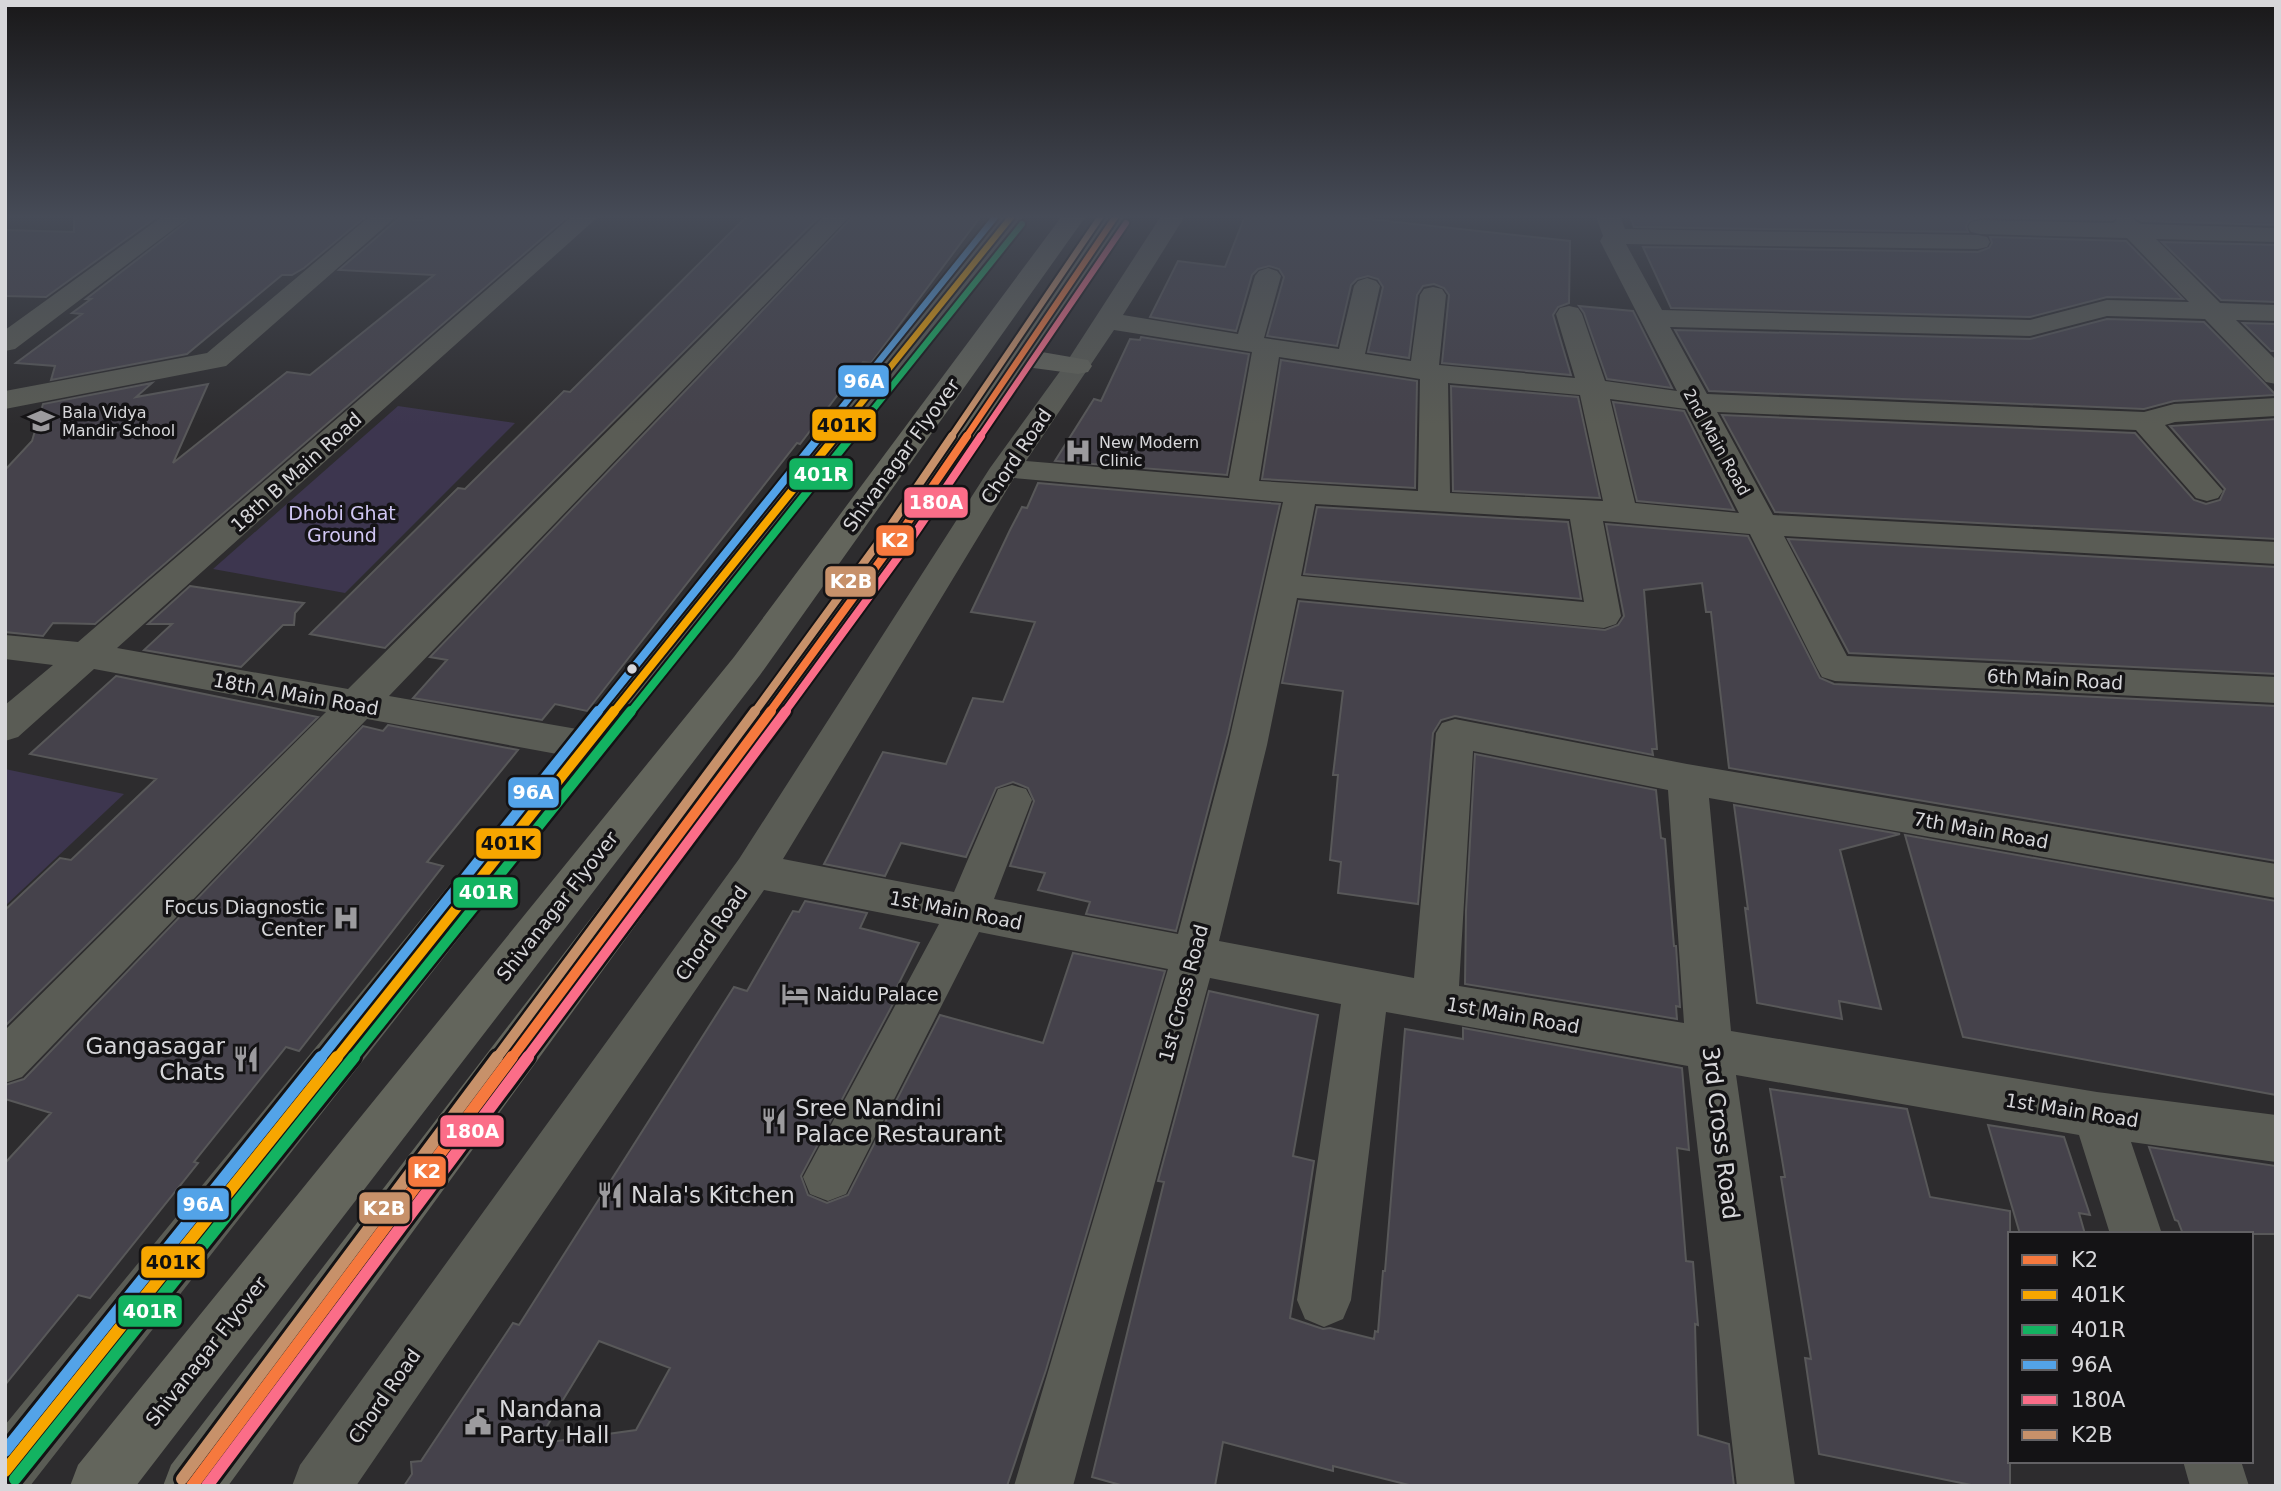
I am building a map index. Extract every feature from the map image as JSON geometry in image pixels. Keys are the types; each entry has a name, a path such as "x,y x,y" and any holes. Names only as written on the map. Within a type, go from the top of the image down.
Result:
{"main road":[{"name":"Shivanagar Flyover","path":"99,1486 747,666 1021,286"},
{"name":"Shivanagar Flyover","path":"192,1486 803,668 897,538 1018,357 1070,286"},
{"path":"1018,357 1078,366"}],"street":[{"path":"5,342 83,286"},
{"path":"5,400 216,360 303,286"},
{"name":"18th B Main Road","path":"5,727 508,286"},
{"path":"5,1062 770,286"},
{"path":"5,1471 957,286"},
{"name":"Chord Road","path":"321,1486 754,871 1005,468 1078,366 1130,286"},
{"path":"1242,490 1267,286"},
{"path":"1350,360 1367,286"},
{"name":"2nd Main Road","path":"1635,286 1763,525 1835,668"},
{"path":"2189,286 2276,376"},
{"path":"1433,295 1429,372 1434,501"},
{"path":"1652,318 2030,328 2107,308 2276,313"},
{"path":"1569,314 1593,388 1621,512"},
{"path":"1108,321 1429,372 1593,388 1695,402 2145,421 2174,412 2276,407"},
{"path":"2145,421 2207,491"},
{"path":"1005,468 1301,494 1621,512 1763,525 2276,554"},
{"name":"1st Cross Road","path":"1043,1486 1195,955 1283,586 1301,494"},
{"path":"1283,586 1604,616 1585,510"},
{"name":"18th A Main Road","path":"5,647 89,656 586,745"},
{"name":"6th Main Road","path":"1835,668 2276,690"},
{"name":"7th Main Road","path":"1435,1002 1455,733 1687,779 2276,881"},
{"name":"3rd Cross Road","path":"1687,779 1709,1048 1766,1486"},
{"path":"828,1177 967,913 1012,800"},
{"name":"1st Main Road","path":"754,871 1435,1002 2097,1115 2276,1139"},
{"path":"1324,1300 1366,989"},
{"path":"2097,1115 2135,1232"},
{"path":"2213,1463 2220,1486"}],"green space":[{"name":"Dhobi Ghat Ground","path":"398,406 515,423 345,593 213,569"},
{"path":"5,769 124,794 5,906"}],"building":[{"path":"5,286 62,286 46,297 5,296"},
{"path":"103,286 269,286 187,354 51,380 55,366 16,363 82,314 72,313 91,299 86,299"},
{"path":"421,286 487,286 95,624 53,623 43,636 5,632 5,470 32,441 43,404 152,383 136,397 208,384 173,463 287,372 310,375"},
{"path":"677,286 750,286 385,648 310,634 458,488 465,489 564,391 570,392"},
{"path":"786,286 929,286 871,363 863,362 800,444 797,443 587,711 555,704 542,720 413,698 447,660 430,657"},
{"path":"1166,286 1249,286 1236,331 1150,317"},
{"path":"1282,286 1351,286 1337,346 1267,336"},
{"path":"1425,286 1417,295 1409,358 1368,352 1383,287"},
{"path":"1438,286 1569,286 1569,303 1558,307 1553,315 1571,375 1442,363 1449,295"},
{"path":"1661,286 2170,286 2183,299 2107,297 2030,317 1671,308"},
{"path":"2206,286 2276,286 2276,302 2221,300"},
{"path":"1579,306 1633,311 1672,388 1607,379 1584,313"},
{"path":"2107,319 2204,322 2276,395 2174,401 2144,409 1709,391 1675,330 2030,339"},
{"path":"2243,323 2276,324 2276,351 2271,351"},
{"path":"1141,337 1249,354 1227,475 1055,461 1094,399 1101,401 1130,339 1140,340"},
{"path":"1281,360 1417,381 1415,488 1262,479"},
{"path":"1451,386 1578,397 1600,498 1453,491"},
{"path":"1613,402 1684,411 1734,510 1637,501"},
{"path":"1722,415 2135,433 2194,500 2206,504 2220,500 2225,489 2170,426 2276,419 2276,539 1775,512"},
{"path":"1038,483 1280,504 1228,734 1176,931 1086,914 1090,902 1038,890 1045,873 1010,866 1034,801 1028,788 1013,782 996,788 966,857 901,843 885,876 824,864 883,752 946,764 973,698 1003,702 1035,622 971,612 1010,530 1022,507 1027,508"},
{"path":"1317,507 1568,522 1581,599 1304,574"},
{"path":"1606,524 1748,536 1820,678 1834,684 2276,706 2276,861 1729,768 1711,612 1706,612 1702,583 1644,590 1657,749 1652,749 1653,755 1455,716 1441,720 1433,733 1418,904 1338,893 1341,862 1330,860 1338,775 1333,775 1343,691 1282,683 1299,601 1605,630 1618,625 1624,616"},
{"path":"1788,539 2276,567 2276,674 1849,653"},
{"path":"190,586 304,603 295,613 294,625 283,625 241,667 144,650 172,624 148,624"},
{"path":"116,676 318,717 5,1026 5,910 60,858 71,860 156,779 30,754"},
{"path":"388,725 518,750 427,862 443,866 299,1051 286,1047 90,1298 78,1295 5,1385 5,1163 51,1113 5,1099 5,1085 24,1079 363,726 383,731"},
{"path":"1475,754 1656,790 1661,838 1665,839 1676,946 1680,1007 1676,1006 1677,1019 1465,984 1466,911"},
{"path":"1734,805 1900,834 1840,850 1881,1009 1839,1001 1842,1019 1757,1003"},
{"path":"1905,835 2276,901 2276,1095 1963,1037"},
{"path":"805,901 867,913 860,928 919,943 890,1001 894,1002 801,1176 808,1195 827,1203 848,1195 940,1015 1043,1043 1073,953 1165,971 1046,1370 1007,1486 404,1486 412,1474 411,1462 421,1461 513,1323 519,1325 734,987 747,991 793,911 799,912","holes":["599,1341 670,1368 636,1430 536,1444"]},
{"path":"1209,991 1318,1015 1293,1156 1314,1161 1290,1318 1323,1329 1330,1328 1374,1339 1375,1331 1378,1332 1385,1271 1405,1029 1463,1039 1463,1028 1682,1068 1689,1150 1677,1148 1686,1261 1693,1262 1698,1325 1695,1324 1698,1435 1729,1444 1734,1486 1413,1486 1333,1466 1333,1471 1223,1442 1215,1486 1124,1486 1092,1477 1164,1182 1158,1181"},
{"path":"1770,1089 1907,1109 1930,1197 2010,1211 2010,1486 1976,1486 1819,1454 1805,1358 1811,1359 1781,1177 1785,1177"},
{"path":"1988,1125 2064,1137 2090,1215 2079,1213 2084,1232 2019,1232"},
{"path":"2149,1147 2276,1166 2276,1234 2182,1232 2175,1220"}],"transit line":[{"name":"96A","path":"5,1451 940,286"},
{"name":"401K","path":"5,1471 956,286"},
{"name":"401R","path":"15,1479 973,286"},
{"name":"K2B","path":"182,1479 793,661 887,531 1054,286"},
{"name":"K2","path":"192,1486 803,668 897,538 1069,286"},
{"name":"180A","path":"207,1486 813,675 907,545 1083,286"}],"place":[{"name":"Bala Vidya Mandir School","path":"41,421"},
{"name":"New Modern Clinic","path":"1078,451"},
{"name":"Focus Diagnostic Center","path":"346,918"},
{"name":"Naidu Palace","path":"795,994"},
{"name":"Gangasagar Chats","path":"246,1059"},
{"name":"Sree Nandini Palace Restaurant","path":"774,1121"},
{"name":"Nala's Kitchen","path":"610,1195"},
{"name":"Nandana Party Hall","path":"478,1422"}]}
